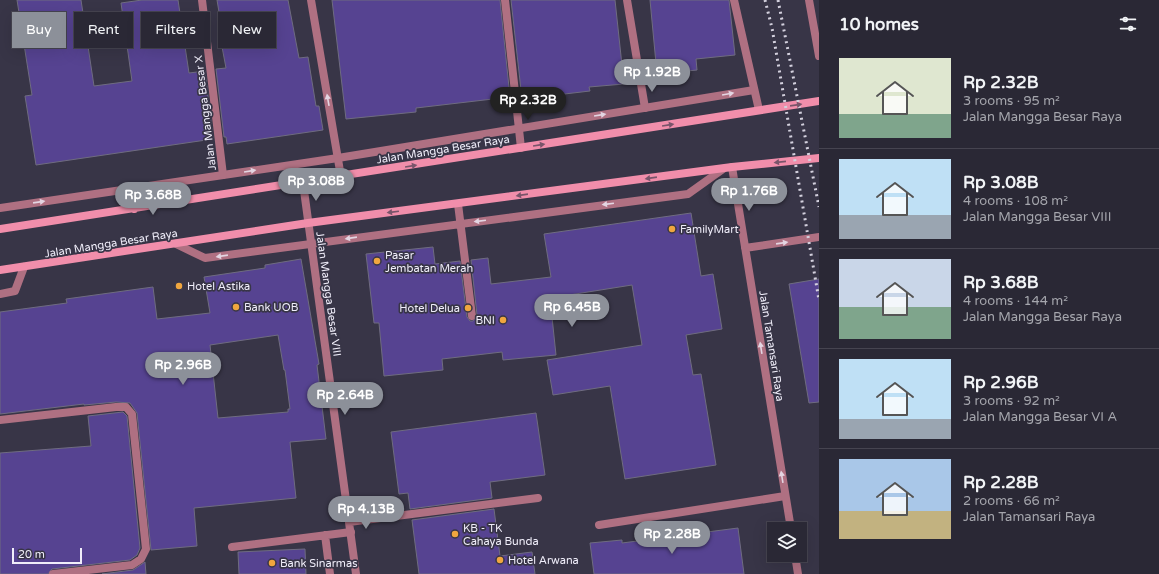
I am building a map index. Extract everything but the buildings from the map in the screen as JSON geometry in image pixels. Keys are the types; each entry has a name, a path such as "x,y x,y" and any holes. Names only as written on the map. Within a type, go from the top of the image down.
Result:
{"main road":[{"name":"Jalan Mangga Besar Raya","path":"0,229 303,183 819,101"},
{"name":"Jalan Mangga Besar Raya","path":"0,270 308,223 732,167 819,158"},
{"path":"131,189 134,209"}],"street":[{"name":"Jalan Mangga Besar X","path":"202,0 223,175"},
{"path":"311,0 341,177"},
{"path":"505,0 521,148"},
{"path":"627,0 645,108"},
{"path":"734,0 759,110"},
{"path":"809,0 819,56"},
{"path":"0,208 338,158 754,90"},
{"name":"Jalan Tamansari Raya","path":"732,167 790,522"},
{"path":"176,244 205,258 688,194 723,169"},
{"name":"Jalan Mangga Besar VIII","path":"303,183 356,574"},
{"path":"458,204 472,316"},
{"path":"745,248 819,237"},
{"path":"0,294 15,291 24,267"},
{"path":"0,420 116,407 126,407 132,414 146,549 144,555 132,565 53,574"},
{"path":"599,525 785,496"},
{"path":"349,522 538,498"},
{"path":"232,547 351,532"},
{"path":"325,535 330,574"},
{"path":"796,562 798,574"}],"railway":[{"path":"765,0 772,28 819,300"},
{"path":"778,0 819,207"}],"place":[{"name":"FamilyMart","path":"672,229"},
{"name":"Pasar Jembatan Merah","path":"377,261"},
{"name":"Hotel Astika","path":"179,286"},
{"name":"Bank UOB","path":"236,307"},
{"name":"Hotel Delua","path":"468,308"},
{"name":"BNI","path":"503,320"},
{"name":"KB - TK Cahaya Bunda","path":"455,534"},
{"name":"Hotel Arwana","path":"500,560"},
{"name":"Bank Sinarmas","path":"272,563"}]}
